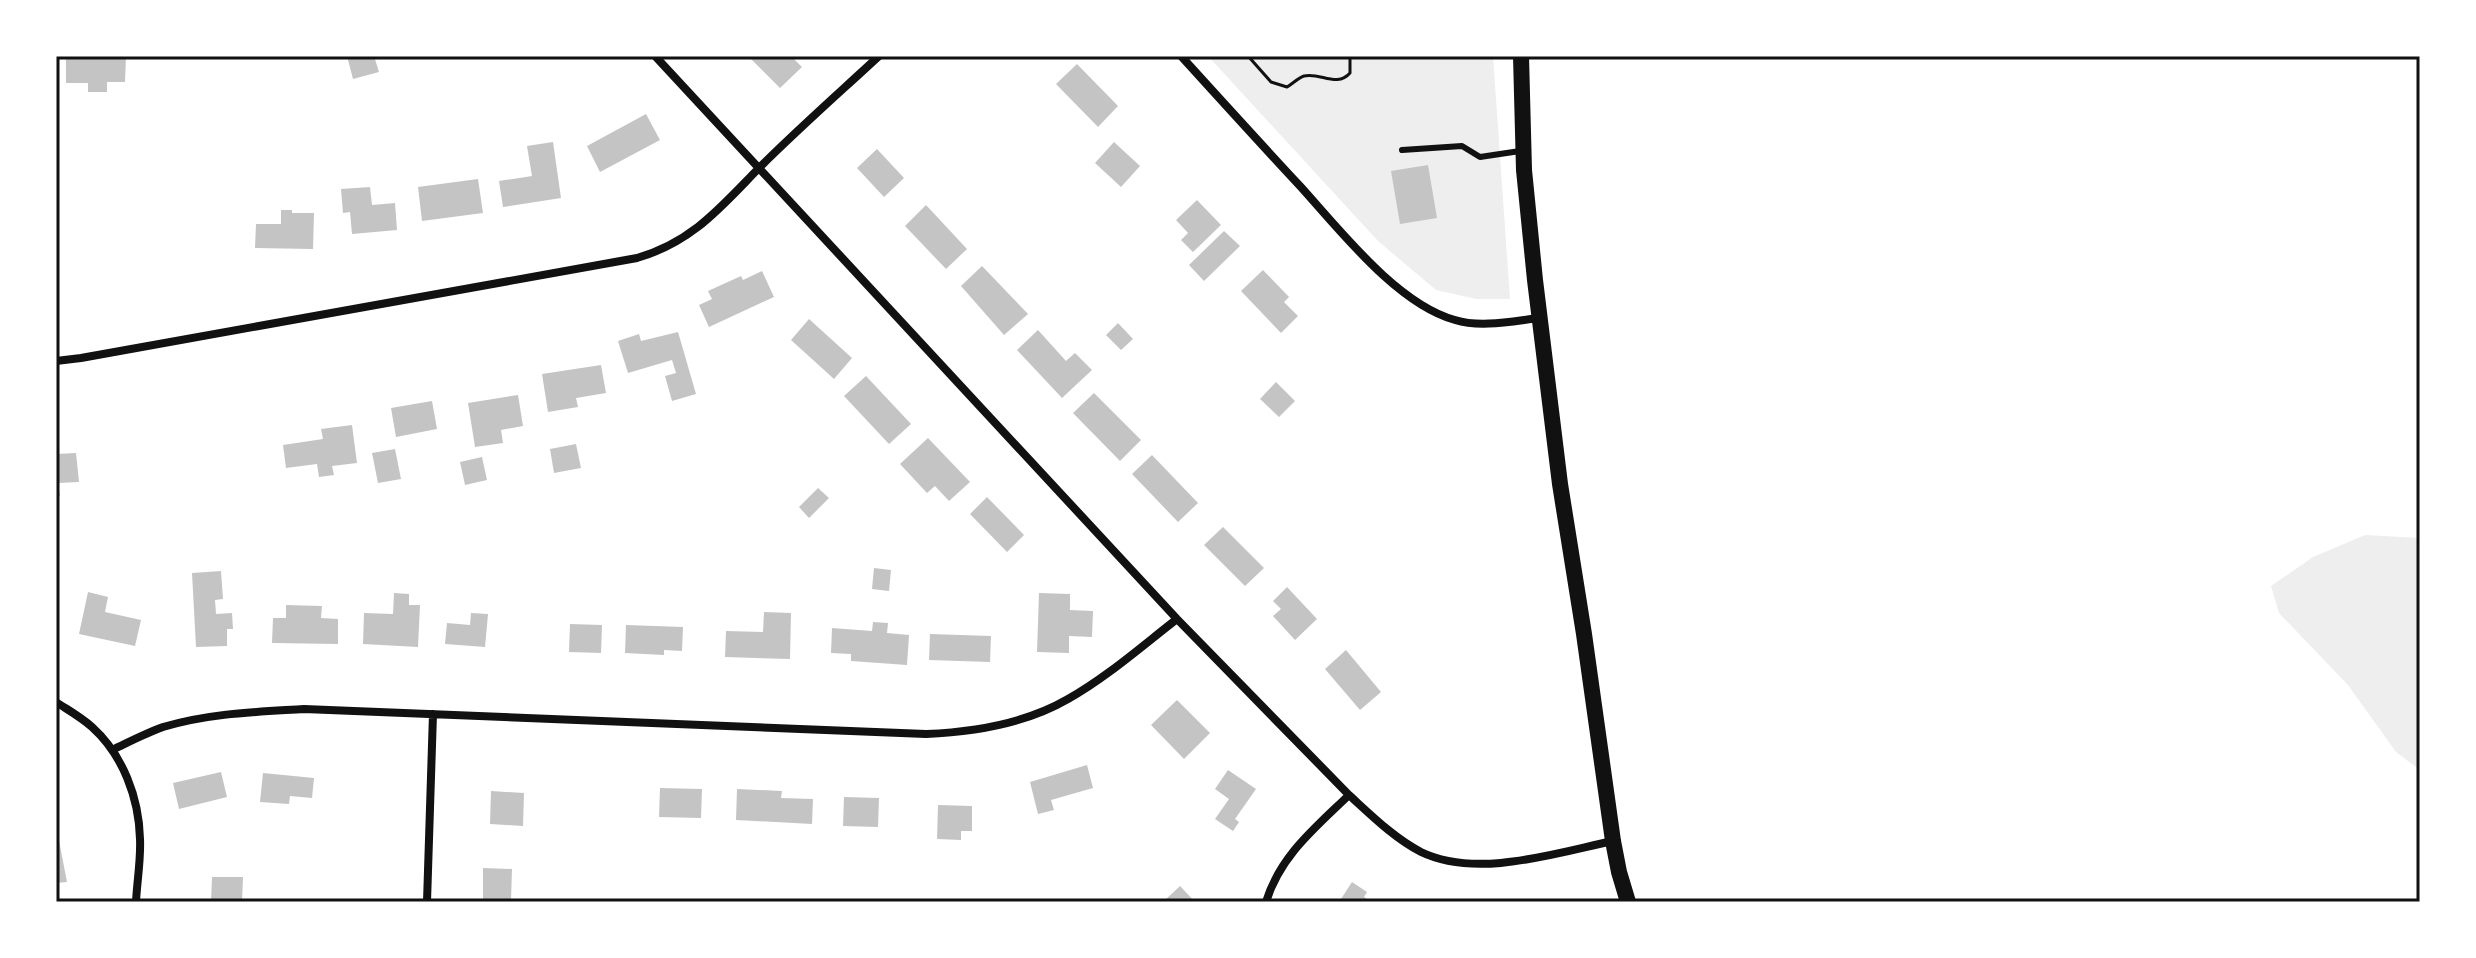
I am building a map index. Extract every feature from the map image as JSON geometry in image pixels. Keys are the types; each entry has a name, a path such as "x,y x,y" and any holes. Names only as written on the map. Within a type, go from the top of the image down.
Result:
{"main road":[{"path":"1521,56 1524,151 1539,318 1560,484 1613,841 1628,902"}],"street":[{"path":"655,56 1177,619 1378,821 1420,851 1457,863 1515,862 1613,841"},
{"path":"56,361 637,258 661,251 680,241 726,203 879,56"},
{"path":"1181,56 1352,243 1407,296 1454,320 1499,323 1539,318"},
{"path":"112,750 159,728 218,714 304,709 926,734 979,729 1026,717 1068,699 1177,619"},
{"path":"56,702 89,723 112,750 131,787 140,840 136,902"},
{"path":"427,902 433,714"},
{"path":"1266,902 1278,871 1290,853 1349,795"}],"lane":[{"path":"1402,150 1462,146 1480,157 1524,151"}],"path":[{"path":"1248,56 1271,82 1287,87 1308,75 1336,80 1345,78 1350,73 1350,56"}],"shaded area":[{"path":"1208,56 1493,56 1510,299 1476,299 1436,290 1378,241"},
{"path":"2365,535 2420,538 2420,770 2396,752 2348,685 2279,613 2271,586 2313,557"}],"building":[{"path":"66,56 126,56 125,82 107,82 107,92 88,92 88,83 66,83"},
{"path":"347,56 374,56 379,72 353,79"},
{"path":"748,56 791,56 802,67 780,88"},
{"path":"1077,64 1118,106 1098,127 1056,84"},
{"path":"646,114 660,140 600,172 587,146"},
{"path":"553,142 561,198 503,207 499,181 532,176 527,146"},
{"path":"1114,142 1140,166 1121,187 1095,163"},
{"path":"877,149 904,178 884,197 857,168"},
{"path":"1428,165 1437,218 1400,224 1391,171"},
{"path":"478,179 483,213 422,221 418,187"},
{"path":"370,187 372,205 395,203 397,230 352,234 350,212 343,213 341,189"},
{"path":"1197,200 1221,225 1193,252 1181,240 1188,233 1176,220"},
{"path":"926,205 967,249 946,269 905,226"},
{"path":"281,210 314,213 313,249 255,248 256,224 281,224"},
{"path":"1224,231 1240,246 1204,281 1189,265"},
{"path":"982,266 1028,314 1004,335 961,286"},
{"path":"1263,270 1289,297 1284,302 1298,316 1281,333 1241,291"},
{"path":"762,271 774,297 709,327 699,305 712,299 708,291 741,276 743,280"},
{"path":"809,319 852,358 834,379 791,340"},
{"path":"1118,323 1133,339 1121,350 1106,335"},
{"path":"1038,330 1066,361 1075,353 1092,370 1062,398 1017,350"},
{"path":"678,332 696,394 672,401 665,376 676,373 672,360 628,373 618,341 639,334 641,341"},
{"path":"601,365 606,393 576,398 578,407 548,412 542,374"},
{"path":"866,376 911,424 889,444 844,396"},
{"path":"1276,382 1295,401 1279,417 1260,399"},
{"path":"1094,393 1141,440 1120,461 1073,413"},
{"path":"518,395 523,426 501,430 503,443 475,447 468,403"},
{"path":"432,401 437,429 396,437 391,408"},
{"path":"352,425 357,463 332,466 334,475 319,477 317,464 286,468 283,445 323,439 321,429"},
{"path":"928,438 970,482 949,501 935,486 927,493 900,464"},
{"path":"576,444 581,468 554,473 550,449"},
{"path":"395,449 401,479 378,483 372,453"},
{"path":"76,453 79,482 58,483 60,496 56,496 56,454"},
{"path":"1152,455 1198,503 1178,522 1132,474"},
{"path":"482,457 487,480 465,485 460,462"},
{"path":"818,488 829,498 809,518 799,507"},
{"path":"987,497 1024,535 1007,552 970,514"},
{"path":"1223,527 1264,568 1245,586 1204,545"},
{"path":"874,568 891,570 889,591 872,589"},
{"path":"221,571 223,599 215,600 216,614 232,613 233,629 227,629 227,646 196,647 192,573"},
{"path":"1287,587 1317,619 1295,640 1273,616 1281,609 1273,601"},
{"path":"88,592 108,597 105,612 141,620 135,646 79,634"},
{"path":"394,593 409,594 409,605 420,605 418,647 363,644 364,613 393,614"},
{"path":"1039,593 1070,594 1070,610 1093,611 1092,637 1069,636 1069,653 1037,652"},
{"path":"286,605 322,606 321,618 338,619 338,644 272,643 273,618 286,618"},
{"path":"764,612 791,613 790,659 725,657 726,631 763,632"},
{"path":"471,613 488,614 485,647 445,644 447,623 470,625"},
{"path":"873,622 888,623 887,633 909,635 907,665 851,661 851,654 831,653 832,628 872,631"},
{"path":"570,624 602,625 601,653 569,652"},
{"path":"626,625 683,627 682,651 664,650 664,655 625,653"},
{"path":"930,634 991,636 990,662 929,660"},
{"path":"1346,650 1381,692 1360,710 1325,669"},
{"path":"1177,700 1210,733 1184,759 1151,725"},
{"path":"1087,765 1093,788 1051,800 1054,810 1038,814 1030,782"},
{"path":"1228,770 1256,789 1235,819 1239,822 1233,831 1215,819 1229,799 1215,789"},
{"path":"221,772 227,797 179,809 173,783"},
{"path":"263,773 314,778 312,798 290,796 289,804 260,802"},
{"path":"660,788 702,789 701,818 659,817"},
{"path":"737,789 782,791 781,798 813,799 812,824 736,820"},
{"path":"491,791 524,793 523,826 490,824"},
{"path":"844,797 879,798 878,827 843,826"},
{"path":"938,805 972,806 972,831 961,831 961,840 937,839"},
{"path":"56,825 67,882 56,883"},
{"path":"483,868 512,869 511,900 483,899"},
{"path":"212,877 243,877 242,902 211,902"},
{"path":"1352,882 1367,892 1364,897 1372,902 1339,902"},
{"path":"1180,886 1195,902 1163,902"}]}
